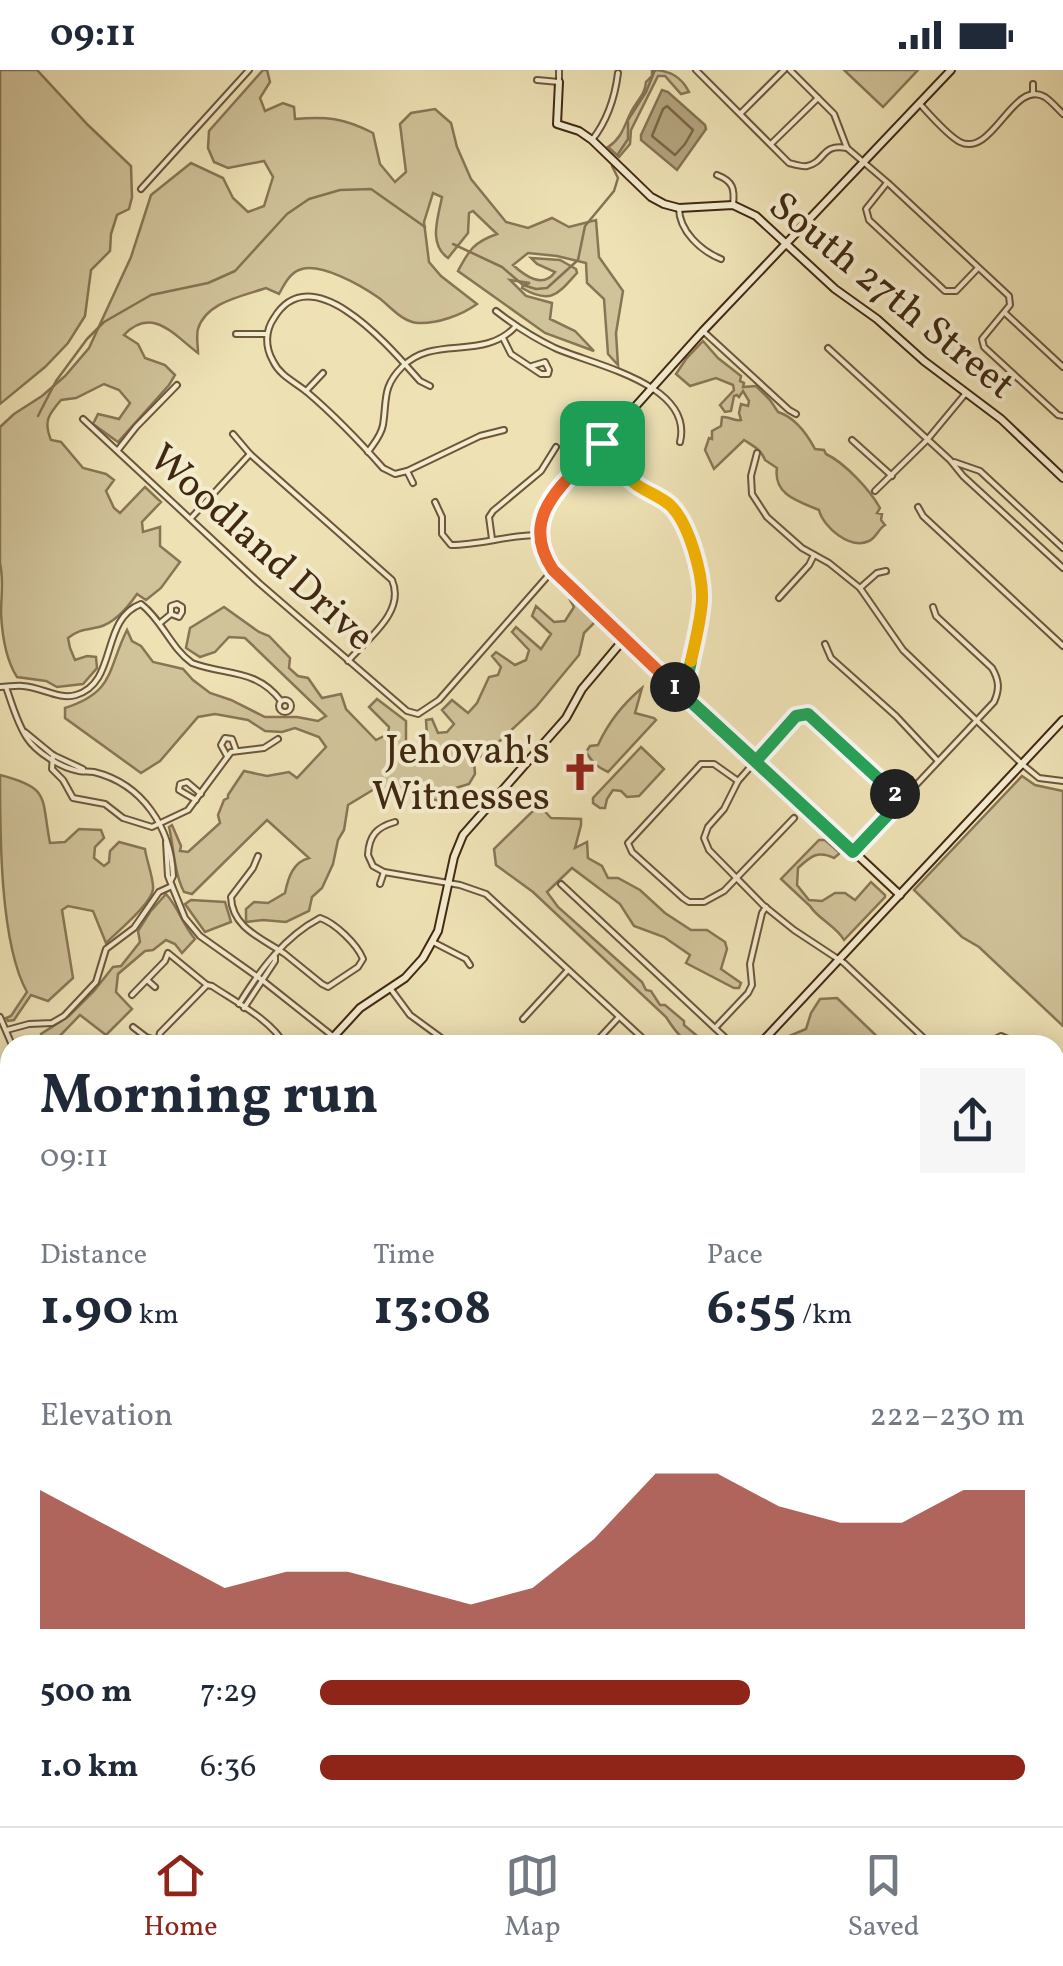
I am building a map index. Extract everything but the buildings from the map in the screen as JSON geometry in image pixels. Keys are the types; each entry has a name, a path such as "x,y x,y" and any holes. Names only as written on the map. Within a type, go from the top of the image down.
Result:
{"street":[{"path":"142,190 249,70"},
{"path":"559,70 558,124 592,140 651,198 679,208 680,223 688,233 710,255 721,259"},
{"path":"696,70 789,164 806,167 827,150 847,148 1009,296 1010,306 982,339 984,347 1063,416"},
{"path":"740,114 787,70 834,114 847,148"},
{"path":"900,895 553,570 542,553 538,535 546,508 602,443 951,70"},
{"path":"592,140 602,126 618,73"},
{"path":"537,80 559,82"},
{"path":"1033,94 1034,84"},
{"path":"919,104 960,142 971,144 987,136 1024,98 1033,94 1043,95 1063,114"},
{"path":"770,146 818,98"},
{"path":"717,175 732,185 734,205"},
{"path":"888,183 866,209 868,220 945,291 956,291 978,268"},
{"name":"South 27th Street","path":"679,208 734,205 756,216 835,289 877,318 924,361 1001,419 1063,478"},
{"path":"430,386 420,381 361,320 317,297 286,304 271,321 266,334 269,353 280,372 394,474 480,436 504,430"},
{"path":"496,311 554,348 628,374 651,388 678,413 680,442"},
{"path":"1005,313 1063,367"},
{"path":"368,452 383,424 384,396 404,364 430,351 482,346 503,338 516,326"},
{"path":"703,331 796,414"},
{"path":"236,334 266,334"},
{"path":"503,338 511,354 532,366"},
{"path":"828,348 1063,568"},
{"path":"306,392 323,373"},
{"path":"118,450 176,385"},
{"path":"875,491 928,440 966,393"},
{"name":"Woodland Drive","path":"83,419 259,583 407,711 418,714 439,700 553,570"},
{"path":"234,434 250,454 392,580 396,591 394,610 348,660"},
{"path":"852,440 892,476"},
{"path":"602,443 634,483 668,504 678,515 691,542 702,601 684,695"},
{"path":"492,539 492,512 541,471 556,447"},
{"path":"757,453 751,476 758,507 802,548 839,569 860,588 903,650 1022,764 1039,778 1063,781"},
{"path":"191,519 250,454"},
{"path":"950,460 980,471 1063,551 1056,562"},
{"path":"407,471 414,484"},
{"path":"435,502 442,518 442,534 451,544 538,535"},
{"path":"918,507 923,516 1063,646"},
{"path":"778,598 814,555"},
{"path":"860,588 886,571"},
{"path":"281,701 265,684 250,676 184,657 160,623 140,604 133,607 115,632 102,672 88,690 62,697 48,690 3,687 27,739 67,767 108,776 142,798 160,824 166,842 168,876 185,918 200,936 332,1035"},
{"path":"853,852 999,690 992,668 936,616 933,606"},
{"path":"160,623 171,614"},
{"path":"334,1035 360,1008 410,973 433,942 462,835 566,718 582,689 624,640"},
{"path":"825,644 832,658 896,716 938,761"},
{"path":"902,800 808,714 801,714 738,781 704,838 709,850 766,907 839,960 920,1035"},
{"path":"768,1035 1063,720"},
{"path":"227,756 221,745 224,738 232,739 236,751"},
{"path":"52,757 52,769 72,798 110,806 124,818 148,826 188,810 227,756 264,748 278,739"},
{"path":"738,781 714,764 700,764 628,843 632,852 690,902 697,903 718,896 794,818"},
{"path":"196,800 181,793 180,784 187,782 201,794"},
{"path":"395,822 378,828 368,847 370,862 384,872 475,890 497,902 639,1035"},
{"path":"776,824 782,830"},
{"path":"241,1006 277,952 314,922 325,919 363,959 358,967 328,987 277,952 239,923 232,907 234,891 258,856"},
{"path":"380,884 384,872"},
{"path":"7,1030 52,1023 64,1016 96,982 106,949 134,928 161,891 172,883"},
{"path":"561,884 722,1035"},
{"path":"715,1028 752,985 750,964 766,907"},
{"path":"433,942 466,959 470,966"},
{"path":"132,996 168,953 279,1035"},
{"path":"523,1019 568,970"},
{"path":"147,980 155,987"},
{"path":"159,1035 207,984"},
{"path":"390,988 410,1016 438,1035"},
{"path":"0,1017 9,1035"},
{"path":"602,1035 619,1017"},
{"path":"132,1027 143,1035"}],"shaded area":[{"path":"0,70 37,70 131,166 132,197 129,209 117,215 110,251 91,270 85,316 68,343 0,404"},
{"path":"267,70 270,82 260,98 265,111 283,103 294,107 295,119 335,119 373,133 380,164 395,182 406,172 400,124 411,113 435,109 451,123 471,179 506,222 528,228 552,218 569,227 596,220 599,257 623,291 616,333 618,365 608,354 604,299 587,283 586,263 528,253 513,265 528,277 540,280 555,272 531,258 560,260 576,269 577,273 553,295 540,296 522,288 530,283 510,280 526,296 552,303 550,319 575,331 594,351 545,333 458,271 473,248 497,234 473,211 469,213 468,233 448,258 436,238 442,197 433,193 424,222 429,262 477,304 457,315 433,322 412,322 351,281 307,268 292,274 279,294 266,288 226,301 209,312 198,329 198,353 163,326 134,326 124,335 138,344 145,358 165,365 175,375 118,442 93,424 98,414 119,419 130,403 119,390 104,384 76,398 61,400 47,423 51,440 61,442 83,468 114,480 106,491 120,513 145,487 161,502 142,522 143,532 160,527 160,546 180,562 161,588 146,600 137,594 110,622 68,638 75,660 96,657 97,668 83,684 57,687 46,681 17,677 7,655 2,621 0,427 65,376 89,348 131,257 151,195 191,163 223,178 233,198 248,212 264,206 273,177 264,161 228,168 214,162 208,148 209,131"},
{"path":"652,70 674,75 689,92 681,94 665,76 658,76 631,130 630,144 619,157 608,147 617,140"},
{"path":"844,70 918,70 883,107"},
{"path":"703,341 741,376 743,387 756,386 778,412 800,427 815,449 824,450 864,485 880,508 877,513 882,514 885,525 871,540 854,542 838,535 819,510 783,490 777,468 744,440 714,469 705,450 712,431 721,426 722,417 741,420 741,404 748,406 749,401 743,391 739,397 734,396 731,411 725,412 720,405 734,390 733,385 716,378 690,386 676,374"},
{"path":"575,598 596,621 584,633 579,655 536,707 487,753 474,760 475,774 469,784 449,790 445,802 411,790 391,793 376,788 348,805 344,830 322,888 312,897 309,911 286,922 246,922 246,909 254,902 268,903 285,893 295,867 309,858 267,820 192,894 184,892 181,885 169,827 172,825 180,851 188,852 220,823 218,815 224,800 244,771 267,776 289,772 297,778 326,747 319,737 295,728 265,731 248,720 215,714 198,717 160,761 141,773 65,718 65,708 101,687 127,630 132,641 153,662 183,669 210,693 265,717 318,721 326,716 245,638 229,637 215,652 200,657 186,648 190,628 224,607 269,636 290,658 289,668 308,678 322,698 341,694 346,709 376,740 388,734 389,727 369,707 377,699 406,721 406,740 417,753 428,752 426,720 432,719 438,733 447,732 454,724 442,710 452,700 468,713 489,677 498,675 501,667 492,656 496,652 515,665 526,660 529,650 512,632 516,627 541,649 551,634 532,616 536,606 554,622 565,621 574,607 570,600"},
{"path":"642,688 635,713 656,720 608,772 586,752 590,746 598,745 617,714"},
{"path":"641,747 664,769 639,796 627,797 613,790 605,808 593,803 593,798"},
{"path":"0,775 36,790 44,805 50,843 65,842 79,829 101,830 104,838 95,847 94,858 104,866 119,842 145,849 153,885 147,902 106,943 93,911 68,906 62,910 73,978 48,1001 31,995 14,1020 8,1021 6,1018 27,992 11,946 7,918 1,857"},
{"path":"1022,776 1035,785 1063,791 1063,1026 914,890"},
{"path":"539,805 551,818 581,819 575,848 587,842 588,858 602,866 608,878 618,878 640,890 691,930 707,930 725,942 727,949 721,969 741,983 739,988 686,963 690,955 664,937 634,926 620,904 572,868 547,892 558,907 651,991 660,1005 665,1005 696,1035 680,1035 666,1017 533,892 496,865 494,849"},
{"path":"819,840 825,840 840,853 834,858 815,856 798,868 797,885 809,900 822,901 835,893 845,893 855,900 871,882 885,895 844,940 781,879"},
{"path":"166,894 195,939 182,953 166,940 145,951 118,974 116,992 132,1009 106,1035 80,1015 61,1035 42,1035 69,1016 113,967 121,966 140,942 138,931"},
{"path":"191,900 225,902 231,922 205,932 185,904"},
{"path":"837,998 876,1035 791,1035 806,1029 820,999"}],"water":[{"path":"662,90 706,129 677,170 641,140"}],"waterway":[{"path":"618,154 628,139 628,120 655,70"},
{"path":"453,244 502,267 523,285 547,288 578,260 585,226 614,191 618,178 612,166"},
{"path":"38,416 56,381 104,322 151,295 208,283 235,271 287,214 309,199 340,190 371,189 425,227"}],"place":[{"name":"Jehovah's Witnesses","path":"580,772"}],"route":[{"path":"602,443 546,508 538,535 542,553 553,570 624,640 684,695 756,761 853,852 902,800 808,714 796,716 756,761 706,716 684,695 702,601 691,542 678,515 668,504 634,483 602,443"}]}
